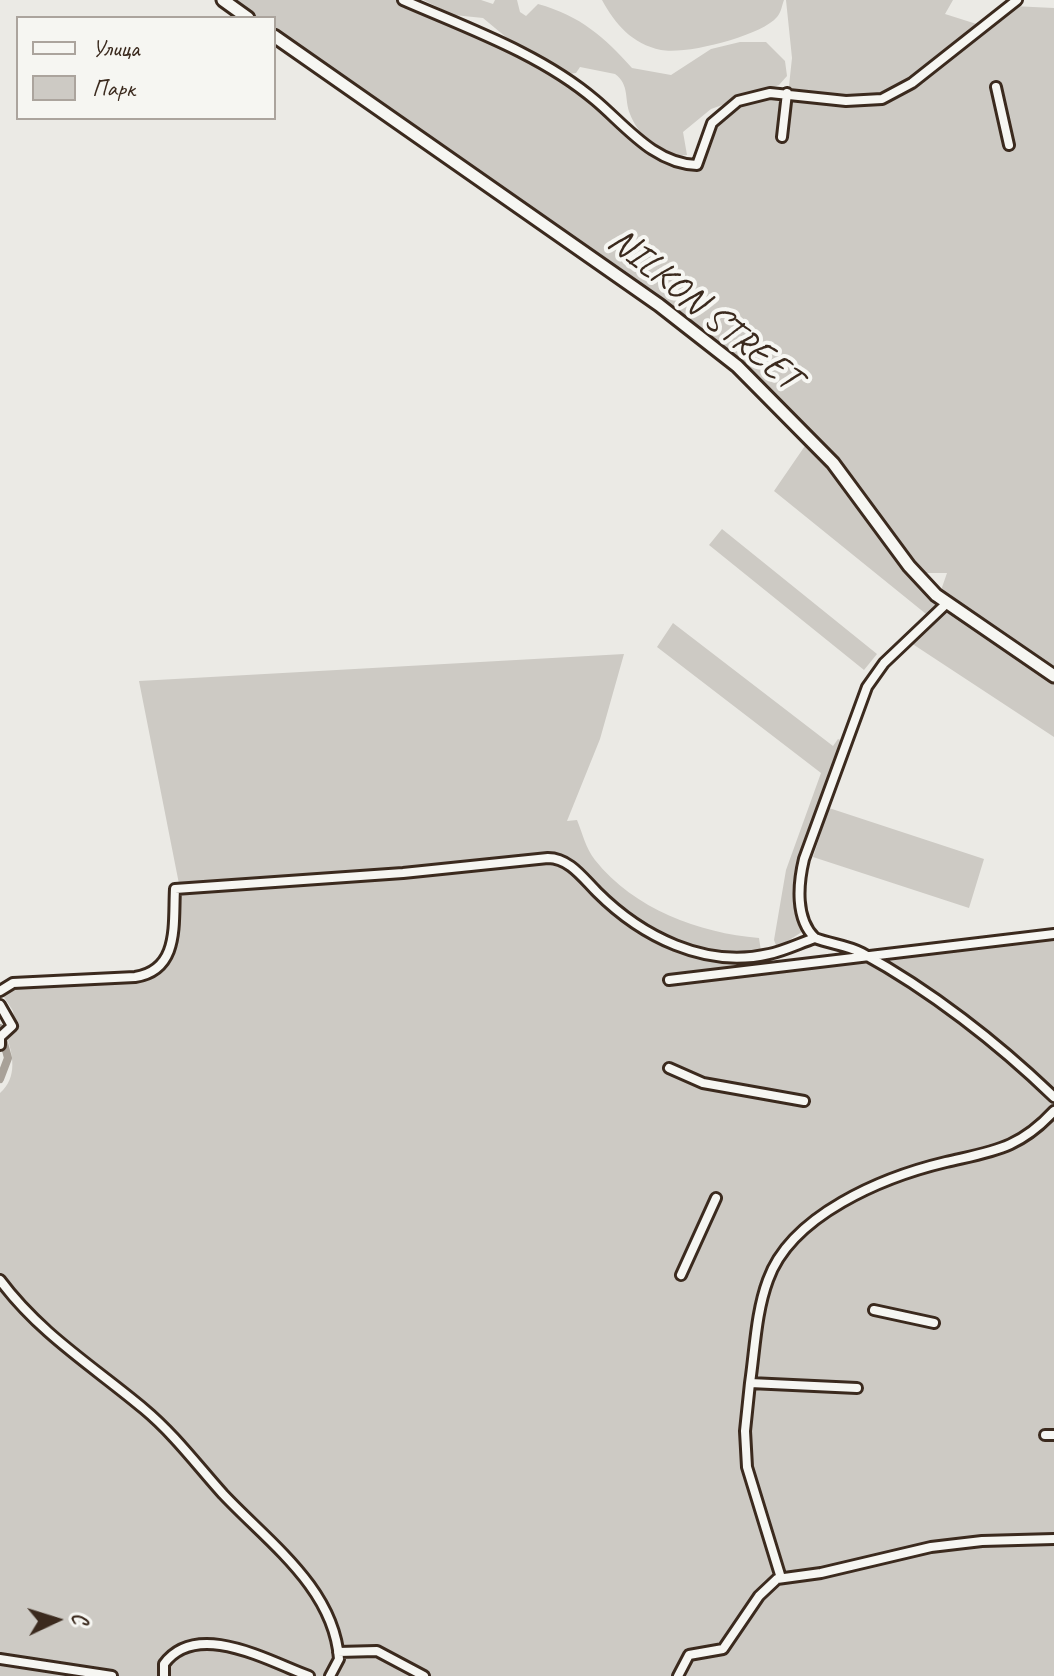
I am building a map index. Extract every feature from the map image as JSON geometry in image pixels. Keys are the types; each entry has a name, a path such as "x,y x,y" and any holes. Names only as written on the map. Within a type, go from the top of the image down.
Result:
{"street":[{"path":"223,0 245,16"},
{"path":"403,0 566,79 648,147 683,164 697,165 712,123 729,106 759,94 787,93 846,101 882,99 912,83 1017,0"},
{"name":"NILKON STREET","path":"276,37 659,305 737,366 833,463 909,566 946,604 1054,676"},
{"path":"996,87 1009,145"},
{"path":"782,137 787,93"},
{"path":"946,604 880,667 858,707 801,870 800,906 808,930 815,938 868,956 1022,1066 1054,1097"},
{"path":"0,991 13,983 135,977 153,972 164,963 172,946 175,889 403,873 548,858 570,865 631,921 668,943 737,958 772,953 815,938"},
{"path":"669,980 1054,934"},
{"path":"0,1005 11,1021 4,1038"},
{"path":"669,1068 703,1083 804,1101"},
{"path":"781,1578 749,1480 745,1431 762,1298 768,1278 783,1251 803,1229 851,1198 934,1165 989,1154 1012,1145 1029,1135 1054,1111"},
{"path":"681,1275 716,1198"},
{"path":"0,1280 44,1331 145,1410 173,1437 284,1555 319,1598 331,1625 339,1664 330,1676"},
{"path":"874,1310 934,1323"},
{"path":"750,1383 857,1388"},
{"path":"678,1676 689,1655 723,1649 759,1596 781,1578 832,1571 931,1547 982,1541 1054,1539"},
{"path":"164,1676 164,1664 172,1655 206,1644 243,1651 309,1676"},
{"path":"338,1652 377,1651 424,1676"},
{"path":"0,1659 112,1676"}],"green space":[{"path":"233,0 396,0 464,33 482,35 575,86 666,163 684,167 697,165 712,123 749,97 788,95 792,58 786,0 953,0 945,14 986,27 1012,6 1054,8 1054,671 939,596 947,573 923,573 837,461 757,377 638,285 276,30 276,16 256,16"},
{"path":"423,0 481,0 493,4 495,0 517,0 520,12 526,16 538,4 567,15 591,29 632,68 671,75 711,49 740,42 766,42 785,61 787,76 779,85 711,109 683,132 687,155 678,155 661,150 645,138 630,114 623,83 615,74 580,67 576,73 569,74 525,53 483,18 454,15"},
{"path":"602,0 784,0 777,17 756,31 704,47 673,51 651,47 633,38 619,25"},
{"path":"809,440 885,538 948,606 990,641 1054,679 1054,737 908,641 931,618 774,491"},
{"path":"722,529 877,654 864,670 709,545"},
{"path":"673,623 833,746 838,739 845,742 799,868 802,906 808,928 777,948 774,940 786,870 821,773 657,647"},
{"path":"624,654 600,739 567,821 577,820 592,856 611,877 648,905 669,916 714,931 759,938 763,964 1054,936 1054,1676 0,1676 0,1093 12,1073 6,1034 15,1026 13,1011 2,994 4,987 145,976 167,959 172,949 180,889 139,681"},
{"path":"829,808 984,859 969,908 813,857"}],"waterway":[{"path":"0,1028 8,1058 0,1079"}]}
